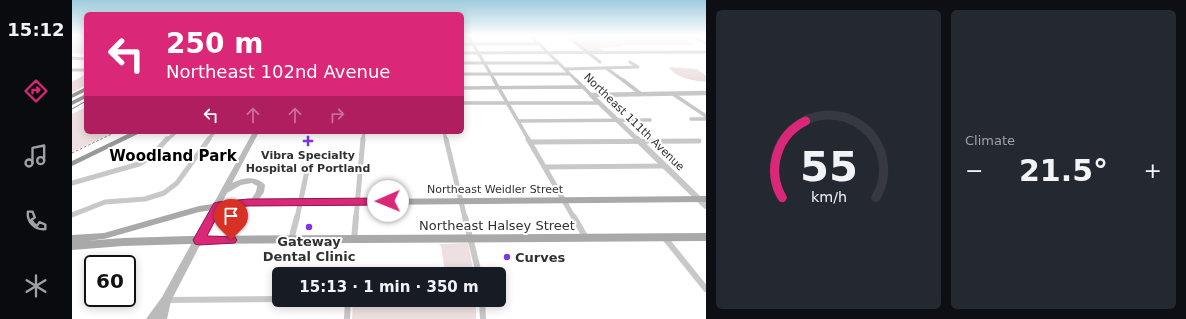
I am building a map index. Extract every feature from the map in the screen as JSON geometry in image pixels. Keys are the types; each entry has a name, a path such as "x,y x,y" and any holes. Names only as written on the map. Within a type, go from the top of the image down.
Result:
{"highway":[{"path":"72,96 84,90"},
{"path":"72,103 84,97"},
{"path":"72,162 129,134"},
{"path":"72,162 134,134"}],"main road":[{"path":"152,319 166,300 255,134"},
{"path":"225,191 245,181 257,182 261,185 261,189 253,202"},
{"name":"Northeast Weidler Street","path":"72,239 110,235 190,211 218,205 253,202 702,199"},
{"name":"Northeast Halsey Street","path":"72,246 129,242 199,240 706,237"},
{"path":"161,319 164,314 166,300"}],"street":[{"path":"588,52 600,62"},
{"path":"464,53 706,52"},
{"path":"478,53 586,238"},
{"name":"Northeast 111th Avenue","path":"548,53 665,166 702,199 706,206"},
{"path":"72,58 84,59"},
{"path":"566,69 638,67 630,62"},
{"path":"464,63 558,63"},
{"path":"606,68 641,94"},
{"path":"73,70 84,70"},
{"path":"464,74 570,74"},
{"path":"464,88 584,87"},
{"path":"591,95 706,93"},
{"path":"673,94 706,118"},
{"path":"464,103 600,103"},
{"path":"691,119 706,118"},
{"path":"518,121 650,120"},
{"path":"72,183 93,176 131,168 142,163 155,154 164,141 173,134"},
{"path":"72,215 105,202 145,200 164,193 177,183 213,134"},
{"path":"354,240 364,134"},
{"path":"444,134 477,267"},
{"path":"530,142 699,141"},
{"path":"291,240 308,166"},
{"path":"544,167 665,166"},
{"path":"664,237 706,289"},
{"path":"166,300 272,299"},
{"path":"346,319 347,307"},
{"path":"482,307 482,319"}],"shaded area":[{"path":"72,51 84,51 84,54 72,53"},
{"path":"669,67 697,69 706,76 706,82 691,80 680,76"},
{"path":"84,75 84,86 72,93 72,82"},
{"path":"84,108 84,134 111,134 72,152 72,114"},
{"path":"468,243 473,267 444,267 441,246 438,244"},
{"path":"353,307 476,307 476,319 352,319"}],"tram line":[{"path":"72,109 84,102"}],"railway":[{"path":"72,153 112,134"}],"place":[{"name":"Vibra Specialty Hospital of Portland","path":"308,141"},
{"name":"Gateway Dental Clinic","path":"309,227"},
{"name":"Curves","path":"507,257"}],"district":[{"name":"Woodland Park","path":"173,156"}],"route":[{"path":"231,240 199,240 218,205 248,202 388,201"}]}
